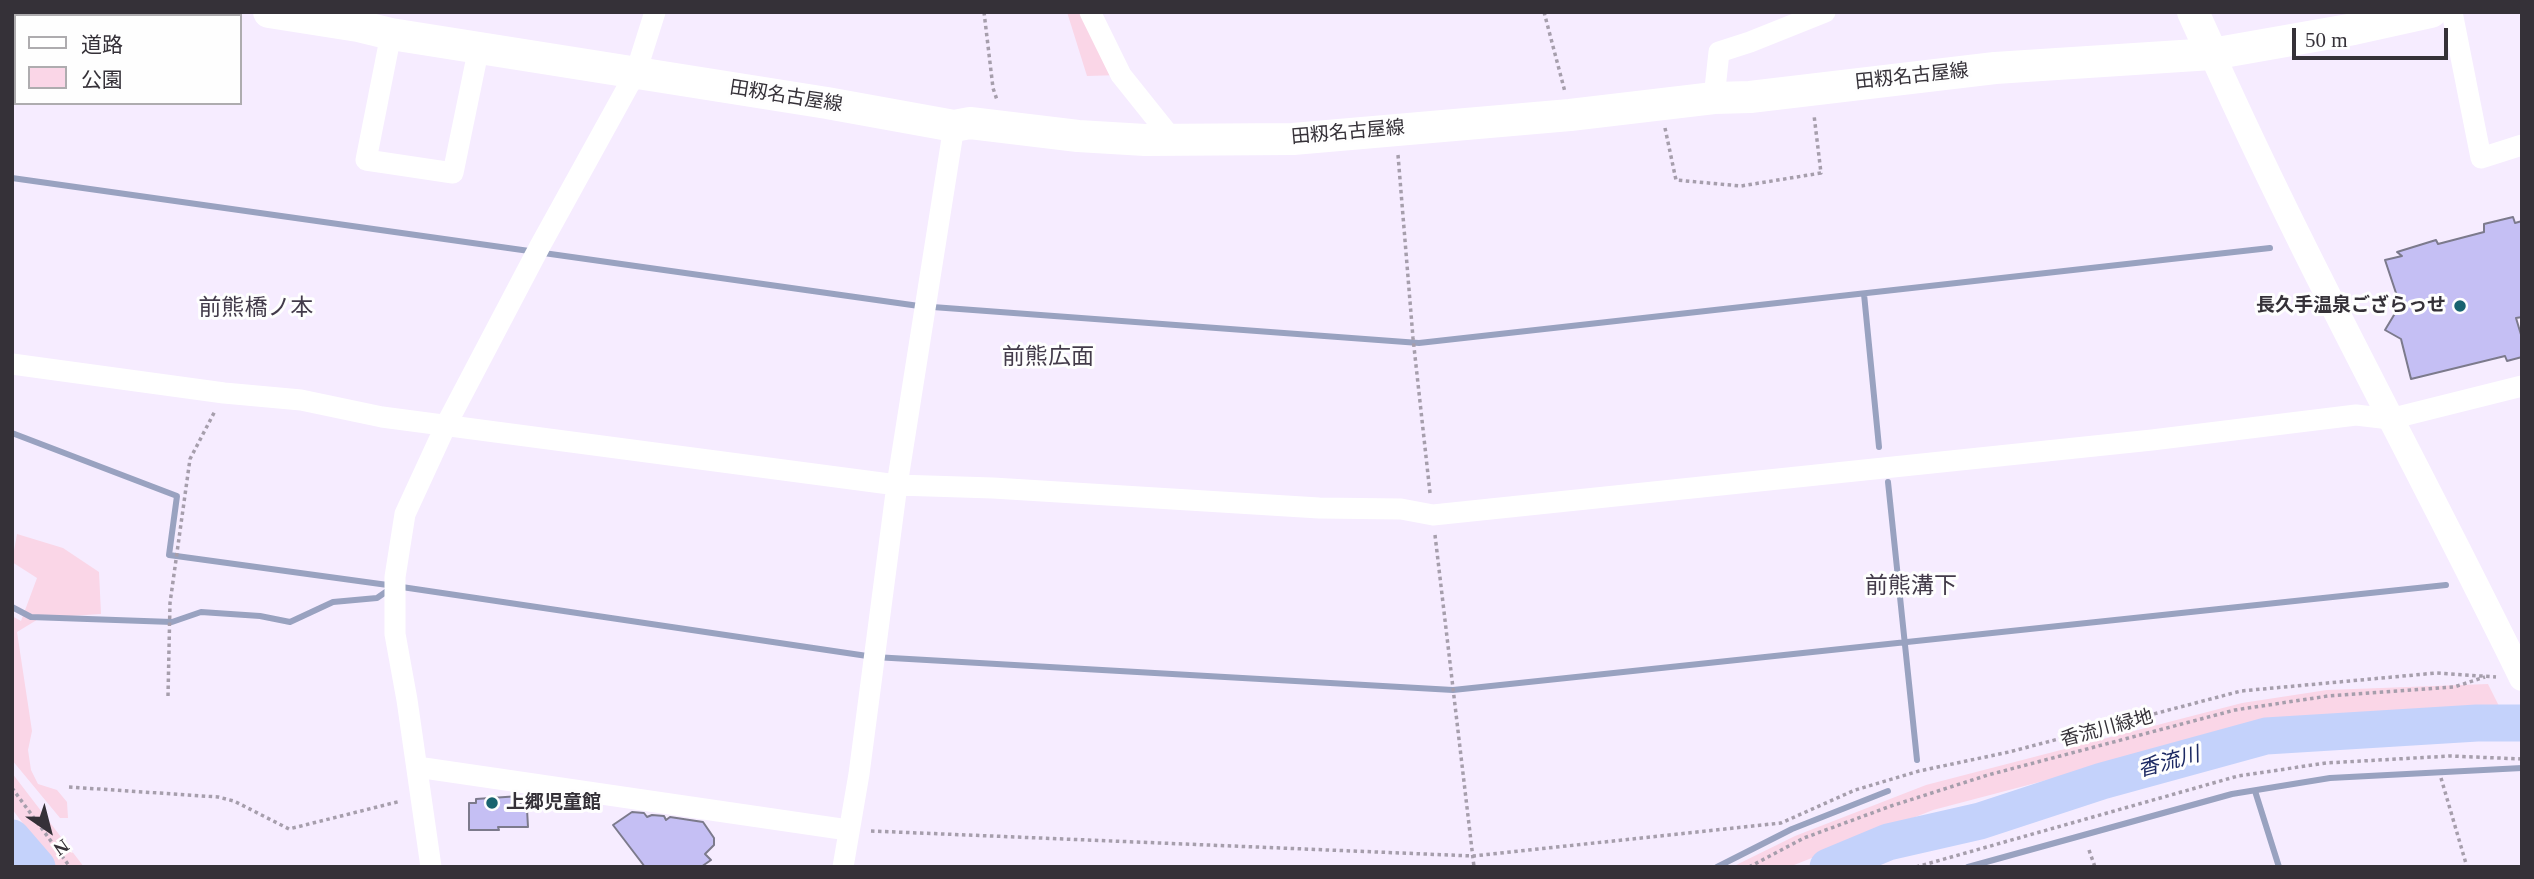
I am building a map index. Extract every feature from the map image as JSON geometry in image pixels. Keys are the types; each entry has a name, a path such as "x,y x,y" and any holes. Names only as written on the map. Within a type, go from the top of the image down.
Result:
{"main road":[{"name":"田籾名古屋線","path":"270,12 359,19 391,34 954,126 970,123 1078,136 1173,140 1293,139 1570,115 1714,98 1750,97 1995,68 2212,54 2354,29 2431,12"},
{"path":"2193,12 2212,54"}],"street":[{"path":"430,867 395,634 395,577 405,514 446,425 636,72 655,12"},
{"path":"1090,12 1121,75 1173,140"},
{"path":"1714,98 1719,52 1825,12"},
{"path":"2452,12 2481,158 2522,145"},
{"path":"391,34 366,160 453,173 479,47"},
{"path":"2212,54 2289,220 2521,677"},
{"path":"843,867 859,774 897,485 954,126"},
{"path":"12,365 224,393 301,400 382,417 897,485 993,488 1319,508 1401,509 1433,515 2152,440 2356,415 2390,419 2522,386"},
{"path":"417,768 848,830"}],"path":[{"path":"984,12 993,88 1005,129"},
{"path":"1544,12 1570,115"},
{"path":"1660,105 1676,180 1741,186 1821,173 1811,89"},
{"path":"1397,129 1413,338 1474,867"},
{"path":"168,696 170,603 190,459 224,393"},
{"path":"848,830 1473,856 1781,823 1855,790 1919,771 2009,752 2241,691 2436,673 2521,677"},
{"name":"香流川緑地","path":"1749,867 1804,838 1903,802 1989,775 2235,710 2328,696 2454,688 2487,677"},
{"path":"1916,867 2238,776 2340,762 2450,756 2522,759"},
{"path":"2441,778 2467,867"},
{"path":"69,787 218,797 234,801 289,829 420,796"},
{"path":"12,788 70,867"},
{"path":"2089,850 2095,867"}],"green space":[{"path":"1067,12 1090,12 1121,75 1087,76"},
{"path":"17,534 63,548 99,572 101,614 40,618 17,632 32,731 28,750 31,770 38,784 57,790 67,802 68,818 60,818 12,760 12,616 21,621 37,578 12,562"},
{"path":"2488,684 2500,708 2330,714 2245,728 1933,810 1789,867 1732,867 1795,836 1926,785 2242,703 2327,690"},
{"path":"12,773 84,867 56,867 12,809"}],"building":[{"name":"長久手温泉ござらっせ","path":"2513,217 2515,223 2522,221 2522,317 2516,318 2522,338 2522,357 2507,361 2505,356 2411,379 2401,339 2385,330 2400,305 2385,260 2402,256 2397,252 2436,240 2438,244 2484,232 2484,224"},
{"path":"520,796 521,809 527,809 528,827 469,830 469,803 476,803 476,799"},
{"path":"632,812 644,813 647,817 664,816 666,820 670,817 703,822 714,838 714,845 705,854 711,860 701,867 645,867 613,825"}],"waterway":[{"path":"12,178 919,306 1419,343 2270,248"},
{"path":"1864,294 1879,447"},
{"path":"12,433 177,496 169,555 874,657 1453,690 2446,585"},
{"path":"1888,482 1917,760"},
{"path":"12,607 31,617 172,622 201,612 260,616 290,622 333,602 377,598 390,589"},
{"name":"香流川","path":"1828,867 1888,842 1980,821 2102,781 2266,736 2477,723 2522,723"},
{"path":"1968,867 2232,794 2330,778 2522,768"},
{"path":"1717,867 1792,829 1888,791"},
{"path":"2255,791 2279,867"},
{"name":"香流川","path":"12,838 37,867"}],"place":[{"name":"長久手温泉ござらっせ","path":"2460,306"},
{"name":"上郷児童館","path":"492,803"}],"district":[{"name":"前熊橋ノ本","path":"256,309"},
{"name":"前熊広面","path":"1048,358"},
{"name":"前熊溝下","path":"1911,587"}]}
